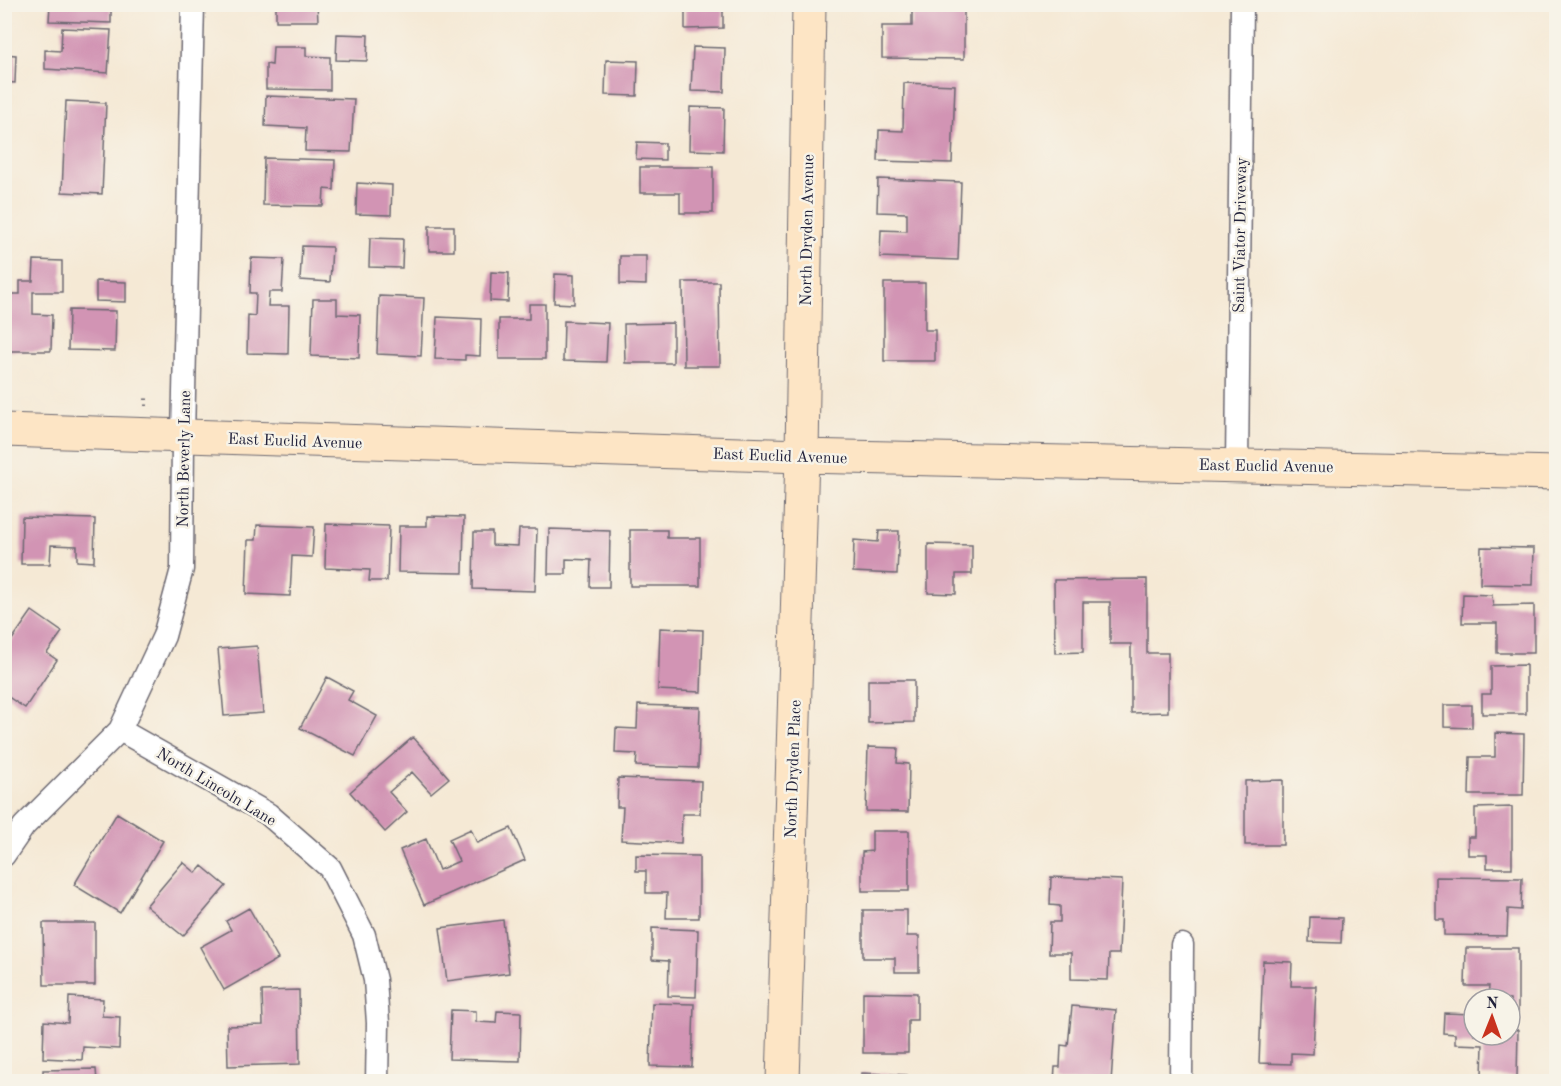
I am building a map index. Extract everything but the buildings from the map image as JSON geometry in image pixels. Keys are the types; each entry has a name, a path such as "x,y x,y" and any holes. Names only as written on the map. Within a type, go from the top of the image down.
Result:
{"street":[{"name":"North Beverly Lane","path":"4,855 24,826 120,730 164,636 182,569 183,436 194,4"},
{"name":"North Dryden Avenue","path":"802,456 809,4"},
{"name":"Saint Viator Driveway","path":"1237,465 1242,4"},
{"name":"East Euclid Avenue","path":"4,430 802,456 1557,473"},
{"name":"North Dryden Place","path":"783,1082 802,456"},
{"name":"North Lincoln Lane","path":"120,730 268,814 330,868 364,935 375,980 378,1023 377,1082"},
{"path":"1181,1082 1182,945"}]}
